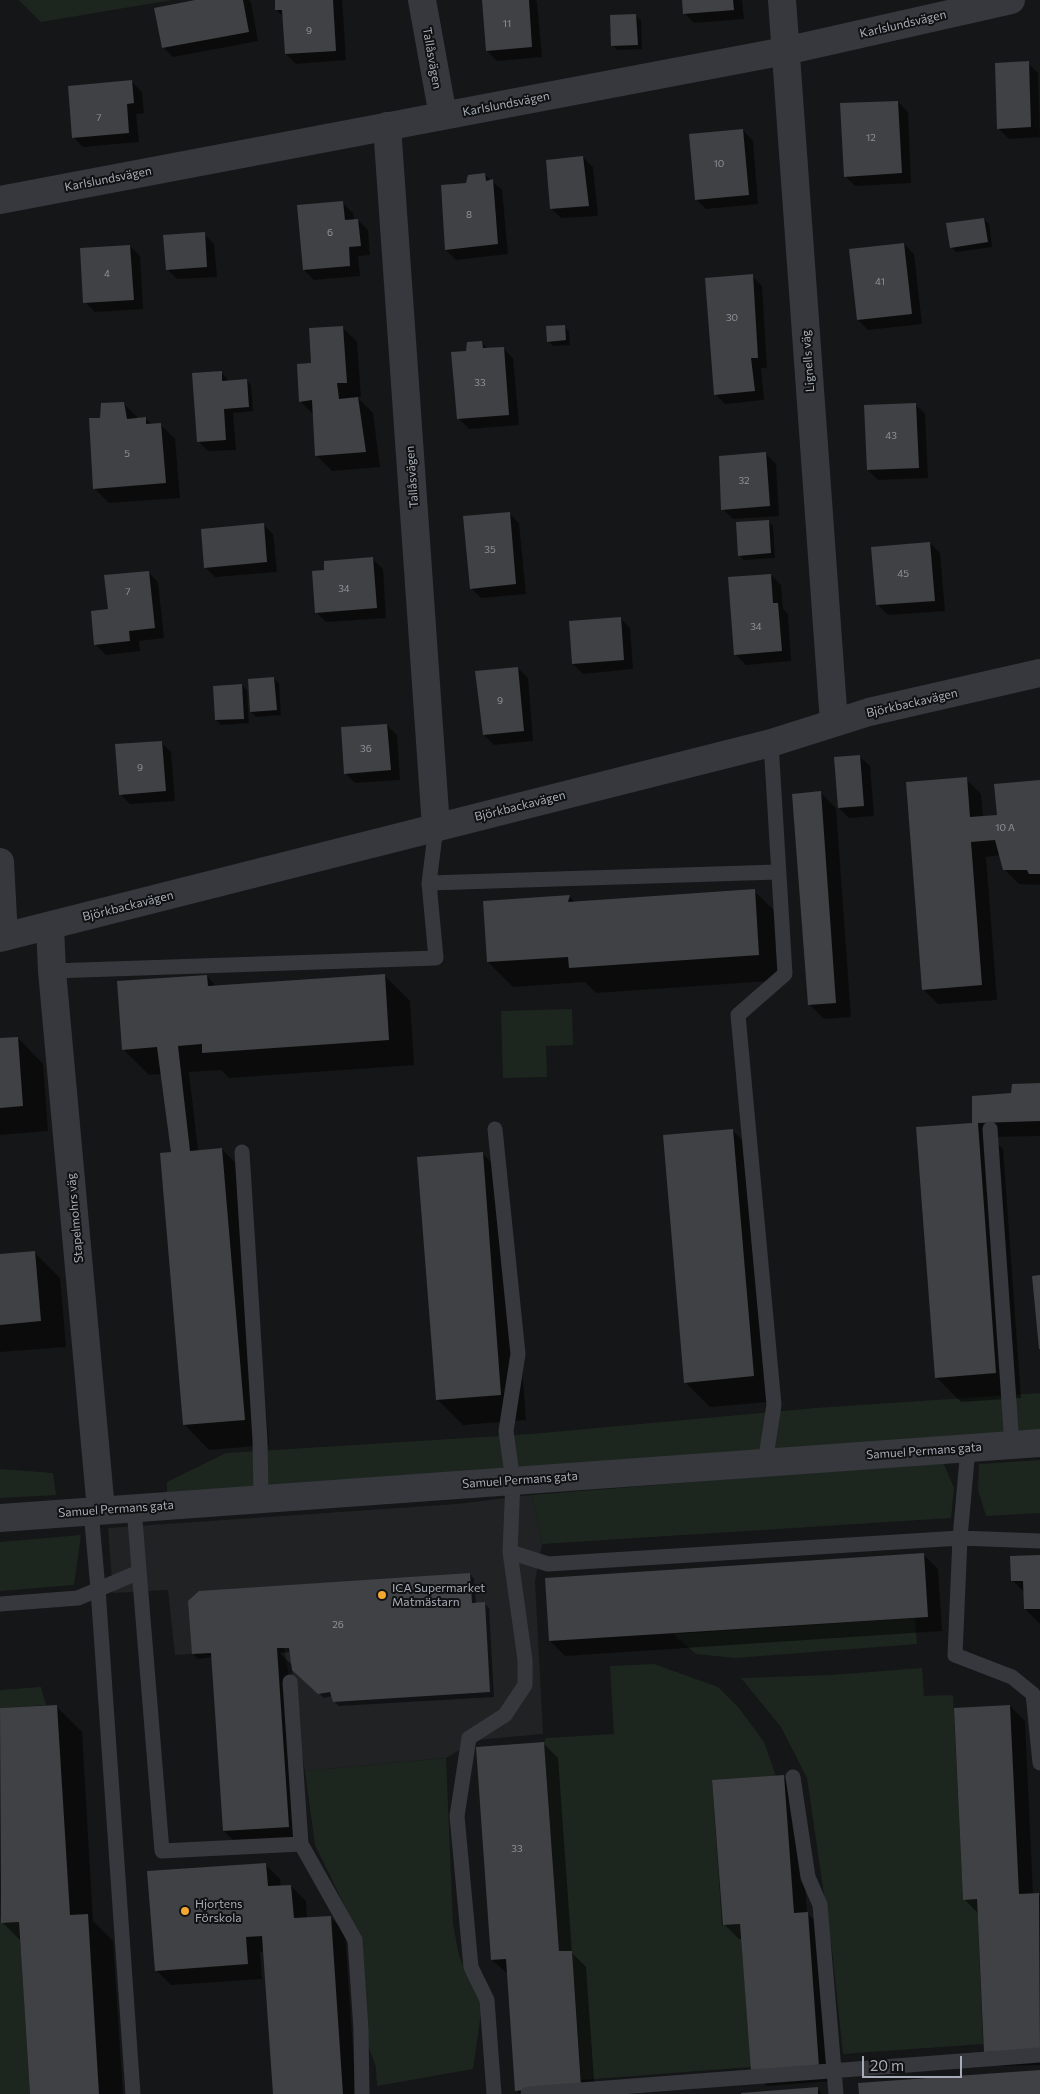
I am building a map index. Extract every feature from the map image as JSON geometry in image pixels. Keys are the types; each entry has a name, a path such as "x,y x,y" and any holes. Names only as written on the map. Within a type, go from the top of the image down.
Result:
{"street":[{"name":"Tallåsvägen","path":"422,0 442,116"},
{"name":"Lignells väg","path":"782,0 834,722"},
{"name":"Karlslundsvägen","path":"0,200 785,51 1011,0"},
{"name":"Tallåsvägen","path":"387,126 436,827"},
{"name":"Björkbackavägen","path":"2,938 771,743 869,712 1040,673"},
{"path":"0,862 2,938"},
{"name":"Stapelmohrs väg","path":"50,926 52,971 96,1510"},
{"name":"Samuel Permans gata","path":"0,1518 1040,1443"}],"lane":[{"path":"765,1463 774,1405 738,1015 785,974 771,743"},
{"path":"52,971 436,958 429,883 436,827"},
{"path":"429,883 778,872"},
{"path":"494,2094 487,2000 471,1967 458,1816 469,1738 505,1715 525,1685 525,1660 510,1552 513,1481 506,1431 518,1354 495,1129"},
{"path":"990,1129 1012,1445"},
{"path":"242,1152 260,1440 260,1498"},
{"path":"968,1448 960,1538 955,1655 1012,1677 1033,1694 1040,1763"},
{"path":"134,1508 162,1851 301,1844"},
{"path":"96,1510 98,1589 133,2094"},
{"path":"510,1552 548,1564 960,1538 1040,1541"},
{"path":"0,1604 78,1598 139,1572"},
{"path":"290,1682 301,1844 355,1940 361,2030 362,2094"},
{"path":"793,1777 808,1877 820,1905 836,2094"},
{"path":"528,2094 1040,2055"}],"shaded area":[{"path":"19,0 172,0 41,22"},
{"path":"572,1009 573,1045 546,1046 547,1077 503,1078 501,1011"},
{"path":"1040,1393 1040,1430 167,1493 167,1482 226,1453 531,1434 816,1408"},
{"path":"1040,1460 1040,1513 986,1516 978,1490 979,1464"},
{"path":"943,1462 954,1488 951,1518 542,1544 532,1495"},
{"path":"0,1469 53,1473 56,1495 0,1498"},
{"path":"532,1495 542,1544 535,1581 543,1734 476,1740 446,1758 305,1771 284,1648 175,1655 168,1590 113,1593 108,1528 457,1504"},
{"path":"81,1535 74,1585 0,1591 0,1542"},
{"path":"915,1618 917,1644 735,1658 696,1654 673,1634"},
{"path":"654,1664 718,1687 739,1708 764,1742 776,1776 712,1781 722,1925 740,1924 751,2067 581,2080 572,1951 559,1951 544,1742 546,1738 614,1734 610,1666"},
{"path":"922,1668 924,1696 953,1695 963,1899 977,1899 983,2044 843,2054 832,1950 807,1778 781,1727 741,1678 831,1675"},
{"path":"41,1687 46,1705 0,1708 0,1690"},
{"path":"446,1758 453,1924 459,1956 482,2006 473,2069 377,2086 376,2067 367,2042 356,1929 315,1845 305,1771"},
{"path":"0,1914 1,1923 19,1922 30,2094 0,2094"}],"building":[{"path":"195,0 243,0 249,32 162,48 154,8"},
{"path":"275,0 333,0 336,51 285,54 282,10 275,10"},
{"path":"482,0 529,0 532,47 486,51"},
{"path":"682,0 733,0 734,10 683,14"},
{"path":"636,14 638,45 611,46 610,15"},
{"path":"1029,61 1031,127 997,129 995,63"},
{"path":"132,80 134,103 127,104 129,133 72,138 68,86"},
{"path":"898,101 902,173 844,177 840,103"},
{"path":"743,129 749,195 695,200 689,134"},
{"path":"583,156 589,206 550,209 546,160"},
{"path":"485,173 486,181 493,179 498,244 445,250 441,185 466,183 468,175"},
{"path":"343,201 345,220 358,219 361,246 349,247 350,266 303,270 297,205"},
{"path":"984,218 988,242 950,248 946,223"},
{"path":"205,232 207,267 166,270 163,235"},
{"path":"904,243 912,314 857,320 849,249"},
{"path":"130,245 134,300 83,303 80,248"},
{"path":"753,274 758,358 751,358 755,391 714,395 705,278"},
{"path":"565,325 566,340 547,342 546,326"},
{"path":"343,326 347,383 337,383 339,399 358,397 366,452 315,456 312,400 299,402 297,364 311,363 309,328"},
{"path":"482,341 483,348 504,347 509,415 457,419 451,352 466,351 467,342"},
{"path":"222,371 222,381 247,379 249,407 224,409 226,440 197,442 192,373"},
{"path":"124,402 127,419 146,417 146,424 161,423 166,483 93,489 89,418 100,418 101,403"},
{"path":"916,403 919,468 867,470 864,405"},
{"path":"766,452 770,506 721,510 719,456"},
{"path":"510,512 516,584 470,589 463,516"},
{"path":"769,520 771,553 738,556 736,522"},
{"path":"264,523 267,562 204,568 201,529"},
{"path":"930,542 935,601 876,605 871,547"},
{"path":"373,557 377,608 315,613 312,571 324,570 324,561"},
{"path":"149,571 155,628 129,631 130,641 94,645 91,611 108,609 104,575"},
{"path":"771,574 773,603 778,603 782,651 734,655 728,577"},
{"path":"621,617 624,660 572,664 569,621"},
{"path":"518,667 524,731 483,735 475,671"},
{"path":"274,677 277,710 250,712 248,679"},
{"path":"242,684 244,719 215,720 213,686"},
{"path":"387,724 391,770 344,774 341,727"},
{"path":"162,741 166,791 119,795 115,744"},
{"path":"860,755 864,806 838,808 834,757"},
{"path":"967,777 970,817 997,815 994,784 1040,780 1040,874 1029,874 1027,870 1003,870 995,840 971,842 982,985 922,990 906,782"},
{"path":"821,791 836,1003 808,1005 792,794"},
{"path":"755,889 759,955 569,968 568,957 487,962 483,901 570,895 568,902"},
{"path":"385,974 389,1040 202,1053 202,1044 178,1046 190,1151 222,1148 245,1420 183,1425 160,1153 171,1152 157,1047 122,1050 117,981 207,975 208,986"},
{"path":"18,1037 23,1106 0,1108 0,1038"},
{"path":"1040,1083 1040,1121 978,1123 996,1373 935,1378 916,1127 972,1123 972,1096 1011,1093 1012,1084"},
{"path":"733,1129 754,1376 684,1383 663,1135"},
{"path":"483,1152 501,1395 436,1400 417,1157"},
{"path":"35,1251 41,1321 0,1325 0,1254"},
{"path":"1040,1275 1040,1349 1039,1349 1032,1276"},
{"path":"924,1553 928,1617 549,1641 545,1578"},
{"path":"1040,1555 1040,1609 1024,1609 1023,1581 1011,1581 1010,1556"},
{"path":"470,1573 472,1603 485,1602 490,1692 333,1702 330,1692 318,1694 292,1670 289,1648 277,1648 289,1827 223,1831 211,1653 192,1654 188,1601 199,1591"},
{"path":"57,1705 70,1915 88,1914 99,2094 30,2094 19,1922 1,1923 0,1708"},
{"path":"1010,1705 1019,1894 1039,1893 1040,2050 984,2052 977,1899 963,1900 954,1708"},
{"path":"544,1742 559,1951 572,1951 581,2086 515,2091 506,1959 491,1960 476,1747"},
{"path":"784,1775 794,1913 808,1912 819,2067 751,2072 740,1924 723,1925 712,1780"},
{"path":"266,1863 268,1886 291,1885 294,1918 331,1916 343,2094 273,2094 262,1936 246,1937 248,1964 155,1971 147,1871"},
{"path":"1040,2070 1040,2094 859,2094 858,2083"},
{"path":"818,2087 818,2094 741,2094 741,2093"}],"place":[{"name":"ICA Supermarket Matmästarn","path":"382,1595"},
{"name":"Hjortens Förskola","path":"185,1911"}]}
